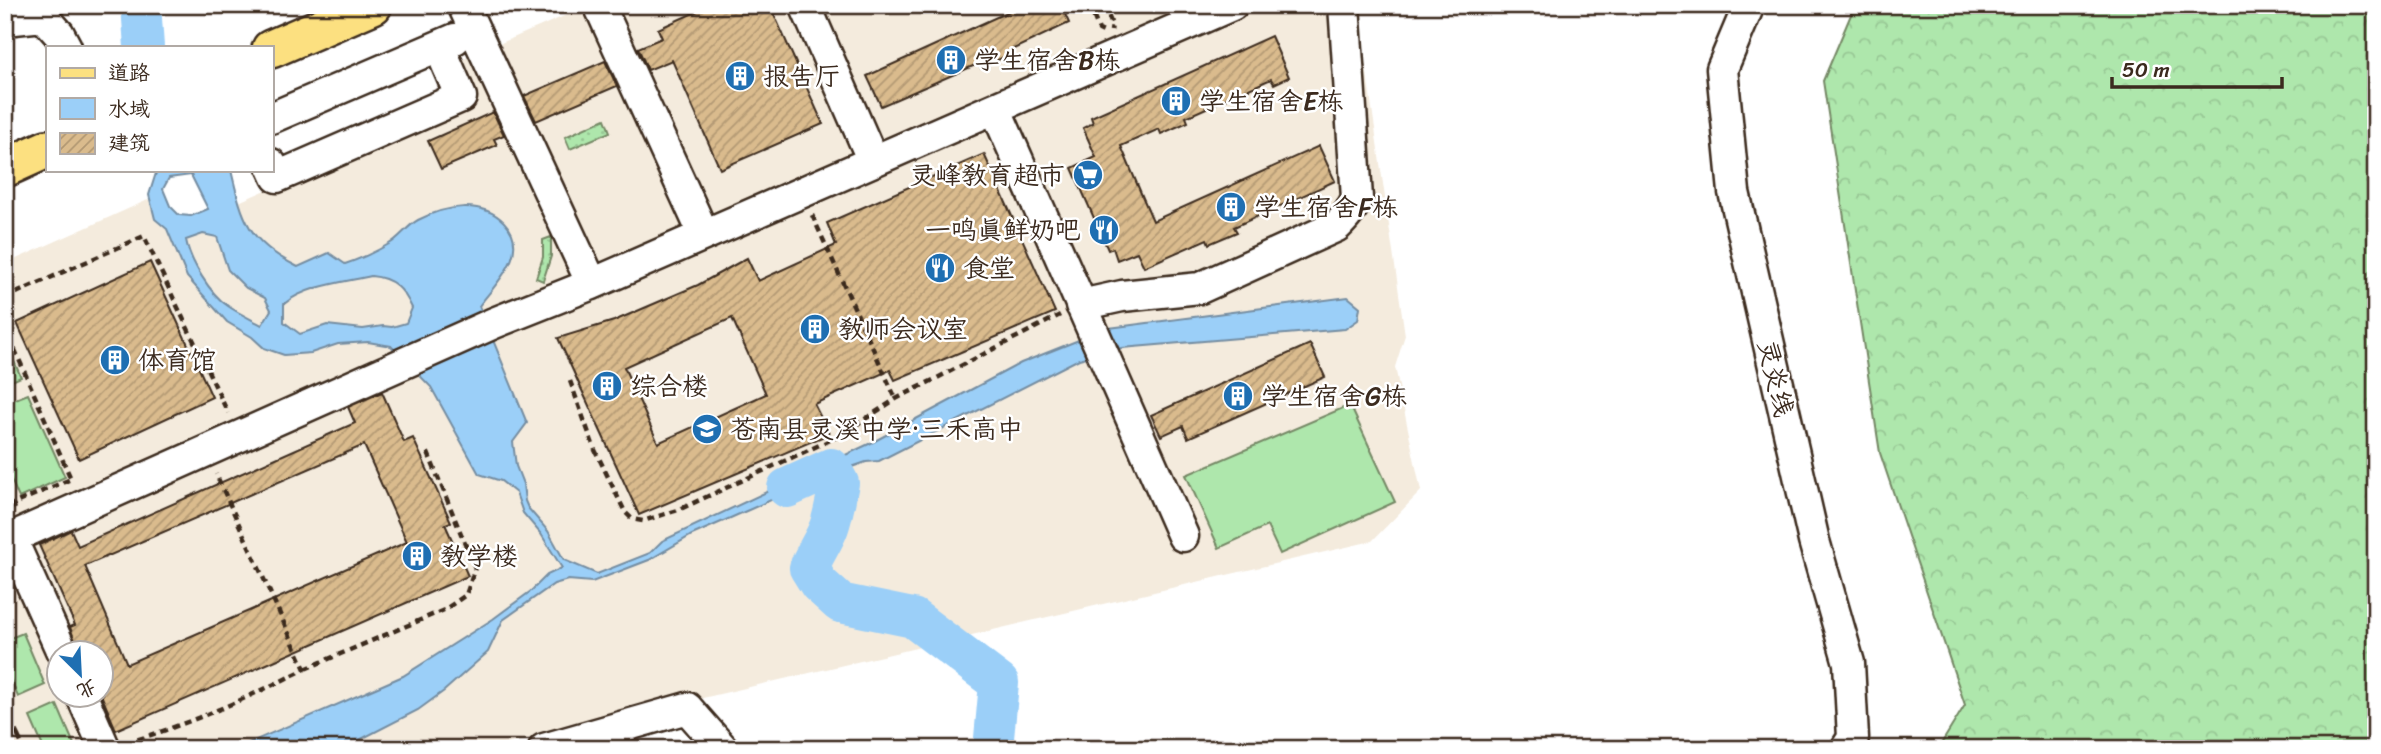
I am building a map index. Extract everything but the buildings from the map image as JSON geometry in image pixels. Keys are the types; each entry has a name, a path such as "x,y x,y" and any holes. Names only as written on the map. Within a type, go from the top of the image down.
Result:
{"main road":[{"path":"273,48 373,5"},
{"path":"5,168 46,149"}],"street":[{"path":"599,5 704,235"},
{"path":"805,5 873,161"},
{"path":"55,638 11,538 494,323 592,284 1232,5"},
{"path":"1082,305 1122,296 1200,288 1337,226 1345,218 1357,198 1344,5"},
{"name":"灵炎线","path":"1749,5 1722,69 1734,192 1814,541 1849,663 1853,738 1846,749"},
{"path":"5,20 43,16 65,46"},
{"path":"273,117 439,46 468,18 592,284"},
{"path":"273,168 277,177 461,97 439,46"},
{"path":"995,108 1183,536"},
{"path":"88,708 111,748"},
{"path":"544,749 687,708 723,749"}],"path":[{"path":"1088,5 1100,30 1110,35"},
{"path":"801,193 896,399"},
{"path":"5,298 144,236 239,436"},
{"path":"570,382 594,450 625,512 632,519 643,521 678,510 839,436 896,399 1082,305"},
{"path":"5,327 71,479 13,504 18,514"},
{"path":"111,748 178,727 225,708 305,669 444,610 466,596 475,568 426,448"},
{"path":"206,451 305,669"},
{"path":"5,709 24,749"},
{"path":"5,743 18,736"}],"shaded area":[{"name":"苍南县灵溪中学·三禾高中","path":"590,5 1357,5 1405,335 1395,367 1421,491 1372,541 485,749 5,749 5,264 159,195 181,227 471,101 454,63"}],"green space":[{"path":"1855,5 2376,5 2376,749 1938,749 1965,705 1880,453 1823,81"},
{"path":"605,119 610,132 570,149 565,137"},
{"path":"551,237 551,256 543,281 536,278 543,257 543,240"},
{"path":"5,341 21,377 5,384"},
{"path":"28,394 65,477 19,498 5,466 5,403"},
{"path":"1350,405 1395,502 1280,554 1267,526 1219,548 1186,475"},
{"path":"23,633 45,685 18,697 5,666 5,640"},
{"path":"50,708 58,708 76,749 44,749 30,717"}],"water":[{"path":"155,172 231,172 239,203 250,228 268,248 298,267 329,253 345,264 356,260 393,241 418,220 451,208 485,210 504,222 512,233 513,255 502,277 479,306 527,423 513,442 525,501 548,531 564,560 597,574 650,553 662,541 871,443 1021,363 1109,328 1348,297 1360,307 1358,320 1345,329 1122,348 1079,359 879,461 866,462 789,492 692,535 649,560 592,582 568,580 554,584 503,620 488,652 444,691 418,710 342,749 235,749 403,676 493,619 531,591 547,575 562,568 541,534 523,513 516,493 501,481 479,474 431,387 391,346 368,342 338,344 311,353 284,355 264,348 252,337 227,322 187,277 167,229 155,219 149,195","holes":["191,175 208,209 191,216 179,215 170,206 163,189 169,178","203,234 217,237 228,270 246,288 265,298 271,310 262,325 221,301 196,267 186,240","371,276 391,282 405,295 412,308 406,323 363,329 327,325 300,334 284,322 284,304 293,298 314,289"]}],"waterway":[{"path":"141,5 144,46"},
{"path":"787,488 831,468 839,483 834,511 809,568 819,584 840,603 913,618 999,683 993,749"}],"place":[{"name":"学生宿舍B栋","path":"951,60"},
{"name":"报告厅","path":"740,76"},
{"name":"学生宿舍E栋","path":"1176,101"},
{"name":"灵峰教育超市","path":"1088,175"},
{"name":"学生宿舍F栋","path":"1231,207"},
{"name":"一鸣真鲜奶吧","path":"1104,230"},
{"name":"食堂","path":"940,268"},
{"name":"教师会议室","path":"815,329"},
{"name":"体育馆","path":"115,360"},
{"name":"综合楼","path":"607,386"},
{"name":"学生宿舍G栋","path":"1238,396"},
{"name":"苍南县灵溪中学·三禾高中","path":"707,429"},
{"name":"教学楼","path":"417,556"}]}
